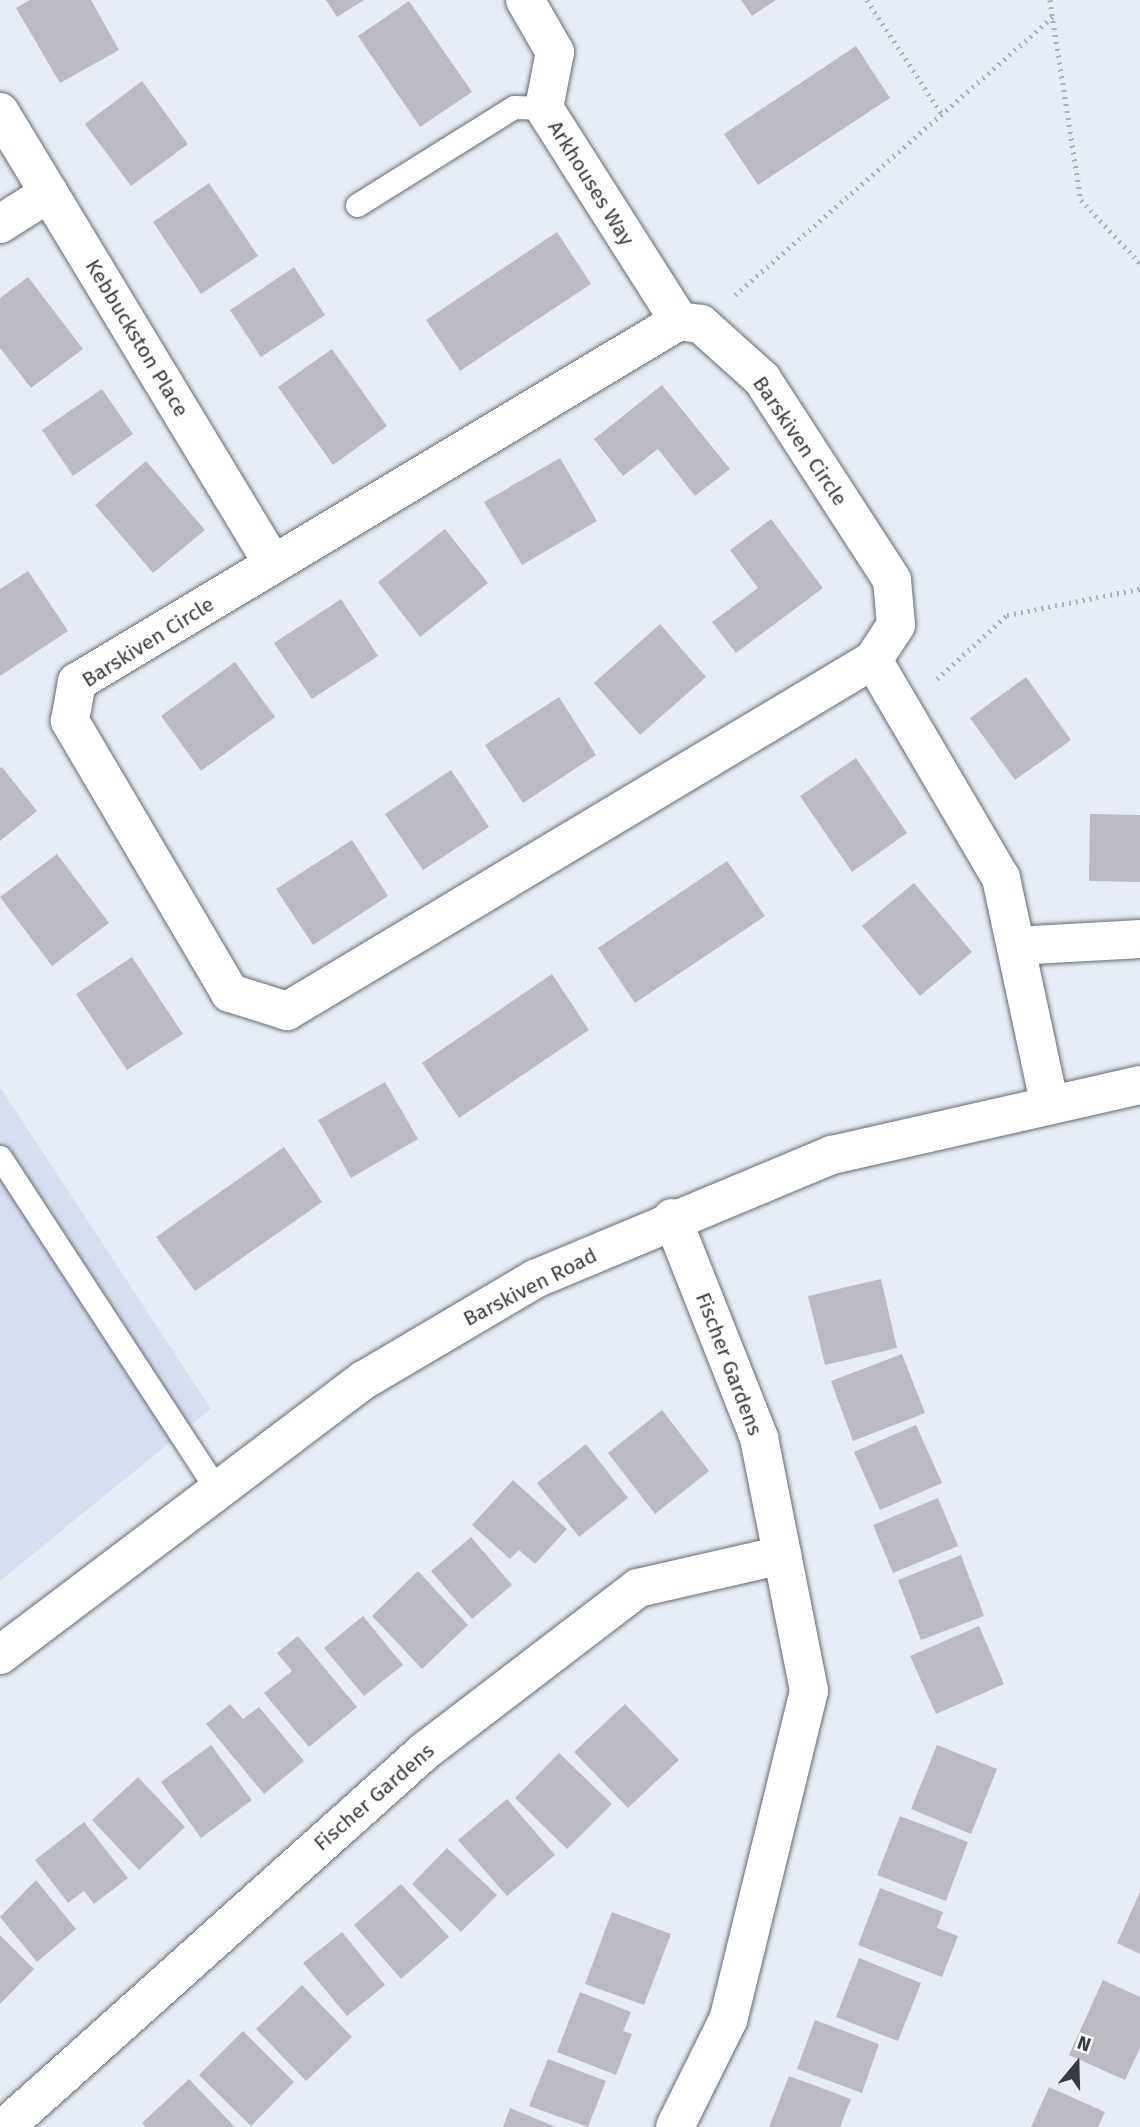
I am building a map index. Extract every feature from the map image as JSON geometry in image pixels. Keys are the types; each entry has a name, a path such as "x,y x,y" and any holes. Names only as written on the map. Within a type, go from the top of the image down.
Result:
{"street":[{"name":"Arkhouses Way","path":"525,0 555,52 544,108 690,323"},
{"name":"Kebbuckston Place","path":"0,112 273,565"},
{"path":"0,224 49,193"},
{"name":"Barskiven Circle","path":"690,323 762,379 892,580 896,625 873,660 287,1011 230,993 70,721 77,682 273,565 690,323"},
{"path":"873,660 1001,878 1049,1102"},
{"path":"1016,946 1140,939"},
{"name":"Barskiven Road","path":"0,1655 216,1488 364,1380 535,1279 673,1219 832,1155 1049,1102 1140,1085"},
{"name":"Fischer Gardens","path":"673,1219 759,1438 809,1691 728,2020 675,2127"},
{"name":"Fischer Gardens","path":"15,2122 426,1750 638,1588 782,1555"}],"lane":[{"path":"357,205 514,107 544,108"},
{"path":"0,1157 216,1488"}],"path":[{"path":"867,0 942,114"},
{"path":"1050,0 1081,200 1140,264"},
{"path":"690,323 942,114 1053,17"},
{"path":"903,710 1007,615 1140,589"}],"shaded area":[{"path":"0,1087 211,1409 0,1581"}],"building":[{"path":"30,0 91,0 119,50 60,83 16,8"},
{"path":"326,0 364,0 337,17"},
{"path":"741,0 776,0 752,16"},
{"path":"409,1 472,92 420,127 358,36"},
{"path":"856,46 890,98 758,185 724,134"},
{"path":"142,81 188,144 131,186 85,124"},
{"path":"209,183 258,256 201,294 153,222"},
{"path":"557,232 591,284 460,371 426,320"},
{"path":"294,267 325,315 261,357 230,310"},
{"path":"28,277 83,349 31,388 0,348 0,298"},
{"path":"332,349 387,426 333,465 278,387"},
{"path":"662,385 730,469 695,496 658,449 623,476 594,439"},
{"path":"102,389 133,434 73,476 42,430"},
{"path":"560,458 597,521 522,565 484,502"},
{"path":"146,461 205,530 153,573 95,505"},
{"path":"771,519 823,588 736,653 712,622 758,588 730,550"},
{"path":"445,529 488,583 420,637 378,582"},
{"path":"28,571 68,631 0,676 0,589"},
{"path":"341,599 378,656 312,699 274,643"},
{"path":"660,624 706,677 640,735 594,683"},
{"path":"235,662 275,717 201,771 161,716"},
{"path":"1026,677 1071,740 1015,780 970,718"},
{"path":"559,697 596,755 523,803 485,745"},
{"path":"856,758 907,833 852,872 800,796"},
{"path":"2,767 37,811 0,841 0,768"},
{"path":"451,770 489,827 423,870 385,814"},
{"path":"1090,814 1140,815 1140,882 1089,881"},
{"path":"352,840 388,896 313,945 276,889"},
{"path":"57,854 109,923 52,966 0,897"},
{"path":"727,861 765,916 635,1003 598,948"},
{"path":"914,883 972,952 920,996 862,926"},
{"path":"132,957 183,1034 127,1070 76,994"},
{"path":"552,974 589,1030 459,1118 422,1063"},
{"path":"385,1082 418,1139 351,1178 318,1120"},
{"path":"284,1147 322,1202 195,1291 156,1237"},
{"path":"881,1279 897,1348 825,1365 808,1296"},
{"path":"902,1354 925,1413 853,1441 831,1381"},
{"path":"662,1410 709,1471 655,1514 608,1453"},
{"path":"916,1425 942,1483 880,1510 854,1452"},
{"path":"586,1444 628,1498 579,1537 537,1483"},
{"path":"513,1480 567,1529 535,1564 519,1550 510,1559 472,1525"},
{"path":"938,1498 958,1546 893,1573 873,1525"},
{"path":"471,1537 512,1585 472,1619 431,1571"},
{"path":"961,1555 984,1616 921,1640 898,1580"},
{"path":"418,1571 468,1625 422,1669 372,1616"},
{"path":"363,1616 403,1665 364,1696 324,1648"},
{"path":"979,1626 1004,1684 936,1714 910,1656"},
{"path":"298,1636 357,1707 309,1747 264,1693 292,1671 277,1653"},
{"path":"230,1704 243,1719 259,1707 304,1761 264,1794 206,1724"},
{"path":"625,1704 679,1760 628,1808 574,1752"},
{"path":"211,1745 252,1800 201,1838 161,1782"},
{"path":"937,1745 997,1769 971,1834 911,1809"},
{"path":"559,1753 612,1804 567,1849 515,1798"},
{"path":"138,1777 185,1827 139,1870 92,1820"},
{"path":"507,1799 555,1855 507,1896 458,1840"},
{"path":"900,1816 968,1842 946,1901 877,1875"},
{"path":"84,1822 128,1878 94,1904 84,1891 68,1903 35,1860"},
{"path":"447,1848 497,1895 461,1932 412,1884"},
{"path":"36,1880 76,1929 37,1962 0,1917"},
{"path":"401,1884 449,1937 401,1979 354,1925"},
{"path":"880,1888 943,1912 937,1928 958,1936 942,1977 858,1945"},
{"path":"1140,1892 1140,1954 1117,1943"},
{"path":"612,1912 671,1934 644,2005 585,1984"},
{"path":"342,1932 385,1985 347,2016 303,1963"},
{"path":"0,1935 34,1969 0,2004"},
{"path":"859,1958 921,1983 898,2041 836,2017"},
{"path":"1103,1980 1140,1997 1140,2048 1125,2080 1069,2055"},
{"path":"302,1985 352,2037 306,2081 256,2029"},
{"path":"580,1992 631,2012 623,2031 632,2034 616,2075 557,2052"},
{"path":"815,2020 879,2044 862,2093 797,2069"},
{"path":"243,2031 294,2082 251,2126 199,2075"},
{"path":"548,2059 606,2081 588,2127 529,2106"},
{"path":"789,2076 851,2099 840,2127 769,2127"},
{"path":"189,2079 235,2127 146,2127 142,2123"},
{"path":"1049,2087 1105,2112 1098,2127 1031,2127"},
{"path":"510,2108 556,2127 503,2127"}]}
